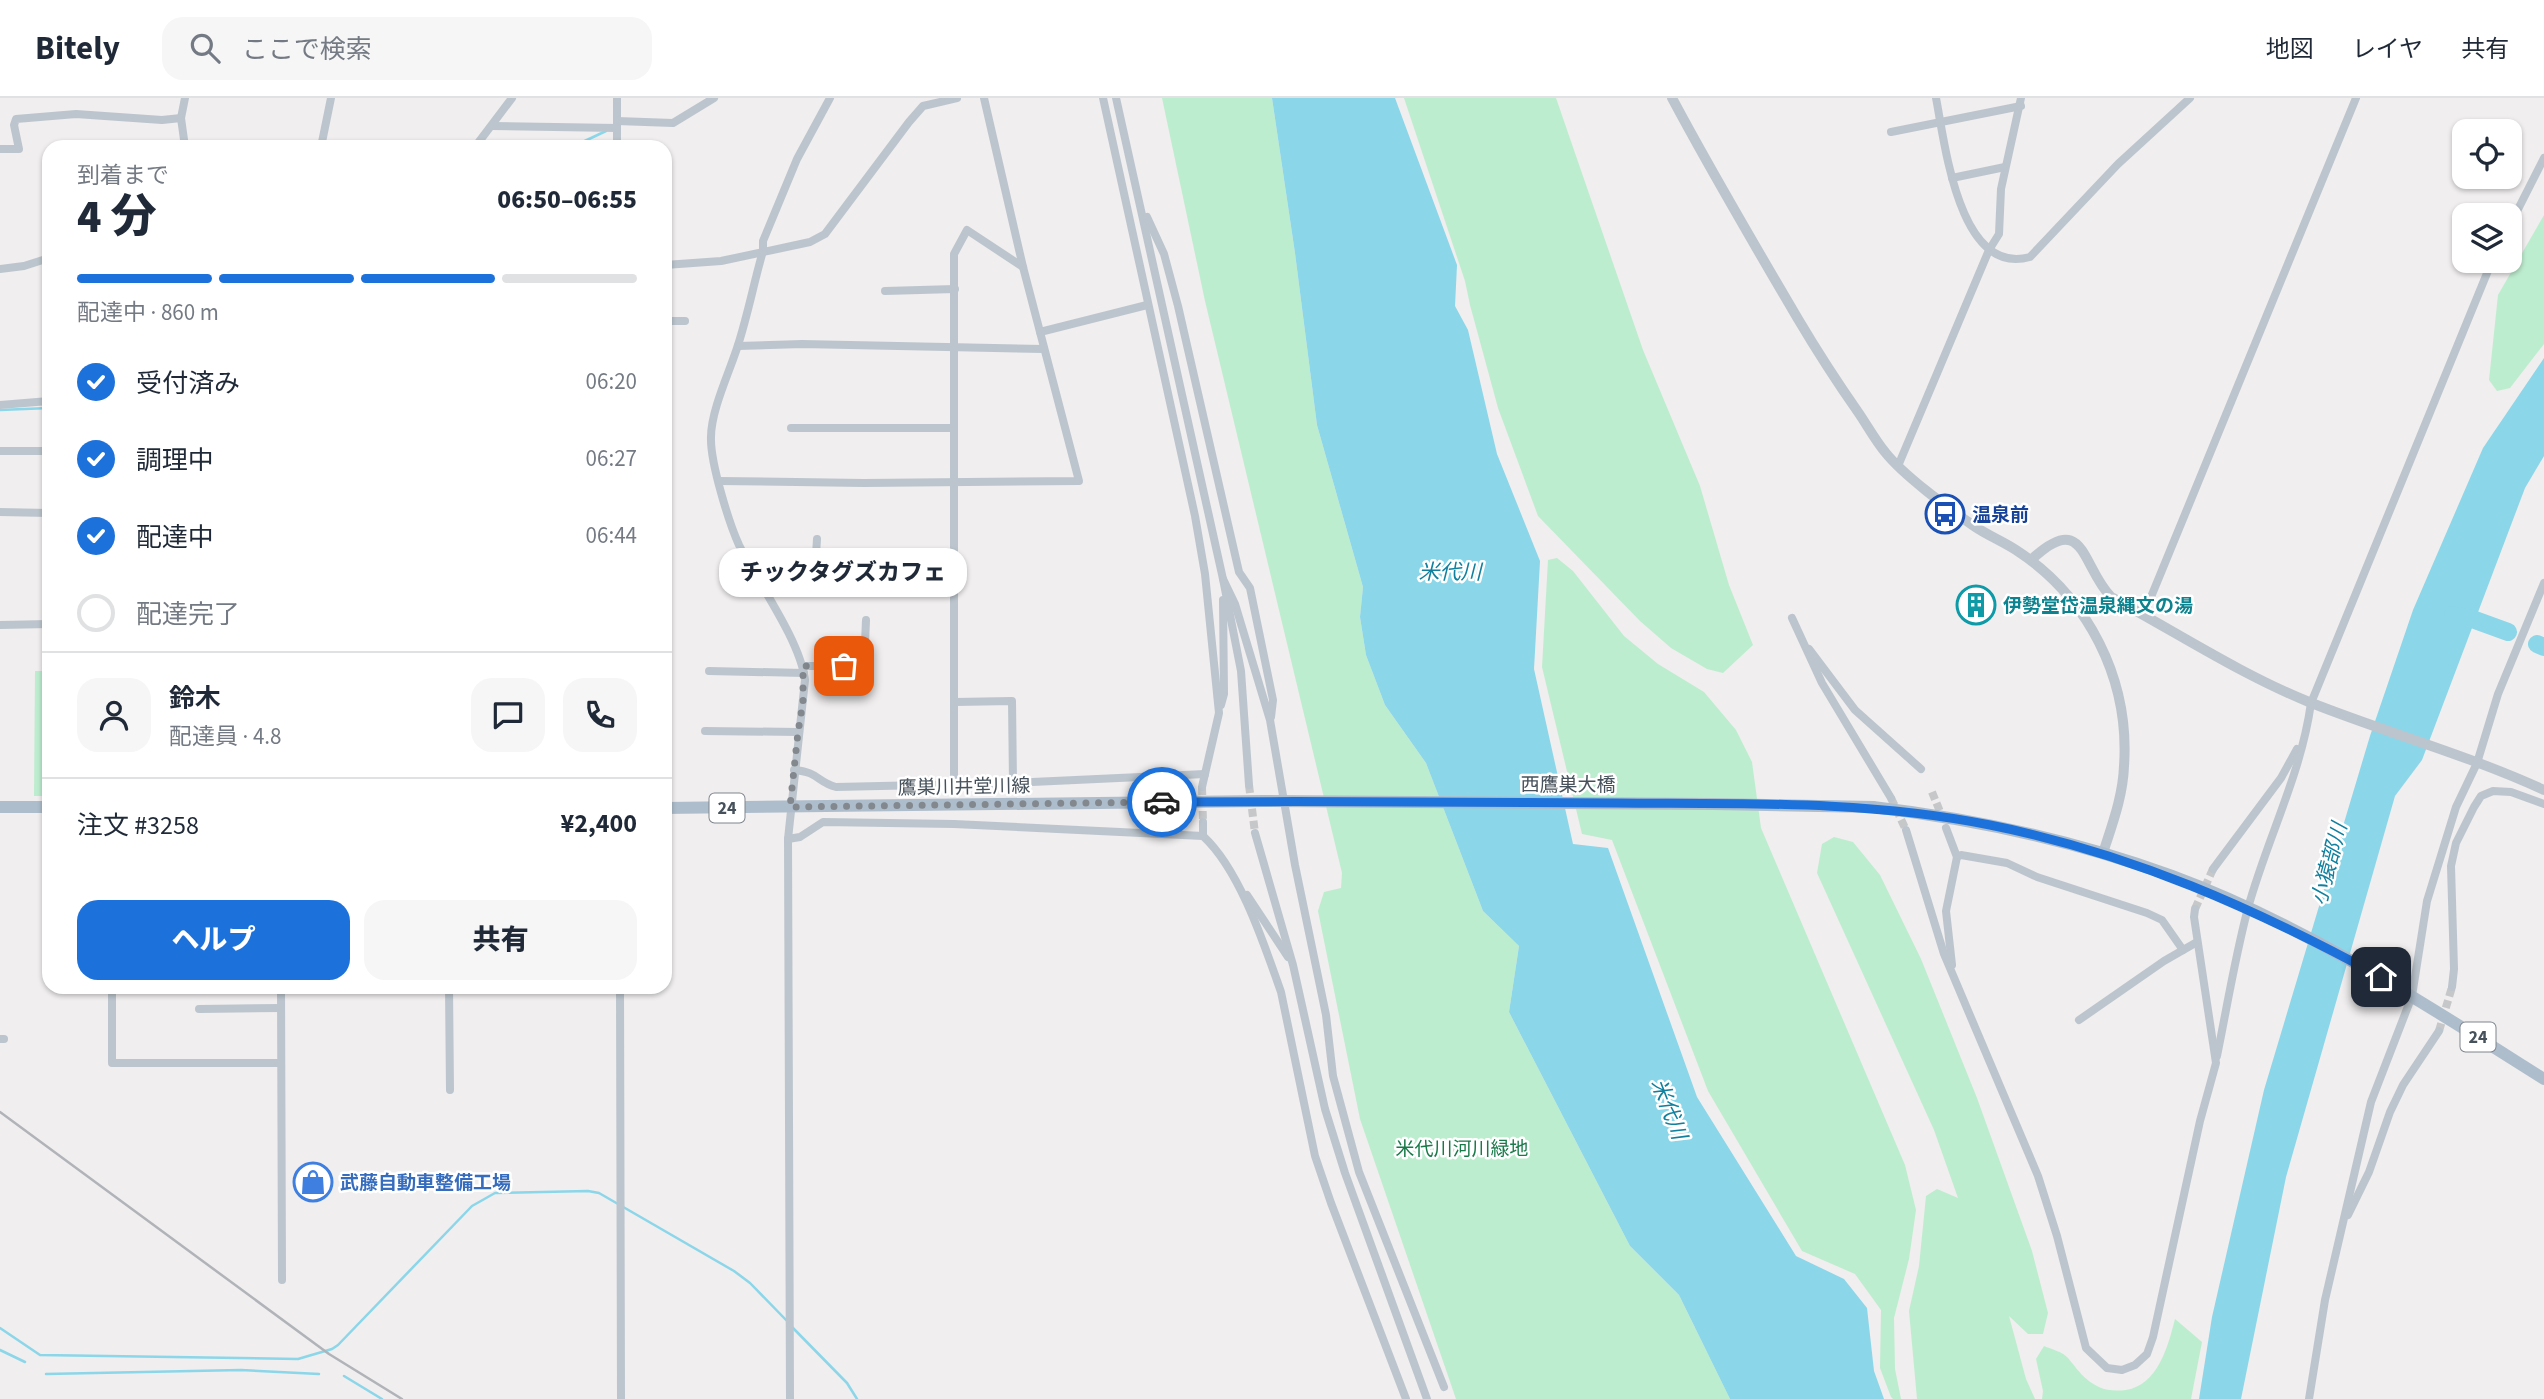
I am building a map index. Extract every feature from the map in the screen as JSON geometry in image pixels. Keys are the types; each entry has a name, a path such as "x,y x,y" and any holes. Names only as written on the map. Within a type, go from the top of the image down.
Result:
{"main road":[{"name":"西鷹巣大橋","path":"1262,801 1873,807 1992,825 2103,853"},
{"name":"鷹巣川井堂川線","path":"672,808 1262,801"},
{"path":"0,807 42,807"},
{"name":"24","path":"2103,853 2174,877 2262,916 2400,988 2544,1079"}],"street":[{"path":"184,140 181,118 185,98"},
{"path":"322,140 331,98"},
{"path":"481,140 512,98"},
{"path":"617,98 617,140"},
{"path":"492,126 673,123 714,98"},
{"path":"790,1399 788,839 803,702 803,669 738,543 719,481 710,437 738,346 763,241 782,194 830,98"},
{"path":"672,264 720,261 810,242 825,234 923,106 957,98"},
{"path":"719,481 1079,481 1023,267 984,98"},
{"path":"1103,98 1195,516 1205,574 1219,713"},
{"path":"1116,98 1241,671 1249,785"},
{"path":"1672,98 1824,362 1884,451 1898,466 1974,526 2031,560 2057,582 2077,606 2106,653 2116,683 2124,726 2124,767 2117,807 2103,853"},
{"path":"1936,98 1952,178 1961,206 1979,241 1989,250 2014,260 2031,257 2118,164 2190,98"},
{"path":"2144,614 2356,98"},
{"path":"1891,132 2021,102 2001,189 1999,234 1989,250 1898,466"},
{"path":"0,149 19,149 14,125 16,119 76,114 162,120 181,118"},
{"path":"2521,203 2544,158"},
{"path":"1952,178 2006,167"},
{"path":"1141,206 1164,254 1191,354 1239,572 1250,588 1273,700 1270,720"},
{"path":"954,784 954,254 967,230 1023,267"},
{"path":"0,269 42,260"},
{"path":"1906,830 1941,944 2038,1176 2057,1236 2086,1348 2107,1368 2122,1370 2147,1354 2153,1337 2200,1121 2216,1063 2248,909 2290,790 2304,737 2487,273"},
{"path":"885,291 955,289"},
{"path":"1040,332 1147,305"},
{"path":"672,321 685,321"},
{"path":"738,346 802,344 1044,349"},
{"path":"0,405 42,402"},
{"path":"791,428 954,428"},
{"path":"0,451 42,451"},
{"path":"0,512 42,513"},
{"path":"2031,560 2060,538 2072,541 2111,597 2258,679 2315,704 2544,790"},
{"path":"753,571 815,570 817,539"},
{"path":"1202,787 1224,694 1223,579"},
{"path":"1223,579 1235,604 1270,720 1295,865 1326,1015 1333,1076 1359,1172 1444,1387"},
{"path":"2309,1399 2325,1300 2371,1102 2412,996 2427,901 2456,807 2477,763 2498,694 2544,583"},
{"path":"1891,798 1822,683 1791,618 1809,648 1855,710 1921,769"},
{"path":"709,671 864,666 866,620"},
{"path":"0,625 42,624"},
{"path":"955,702 1012,701 1013,783"},
{"path":"705,731 798,732"},
{"path":"2213,869 2281,778 2304,737"},
{"path":"794,770 809,771 827,785 835,787 1013,783 1205,774"},
{"path":"2452,987 2454,969 2451,866 2456,843 2474,807 2481,796 2493,791 2511,792 2544,804"},
{"path":"788,839 800,837 823,822 954,824 1203,836 1218,849 1293,965"},
{"path":"1203,822 1203,836"},
{"path":"1946,828 1957,858 1946,911 1950,958 1963,997"},
{"path":"1255,833 1293,965 1325,1109 1427,1399"},
{"path":"1957,858 1961,855 2007,863 2037,877 2147,913 2162,920 2183,950"},
{"path":"1237,881 1281,992 1315,1156 1406,1399"},
{"path":"2195,909 2197,942 2216,1063"},
{"path":"2079,1020 2164,961 2197,942"},
{"path":"112,994 112,1063 281,1063"},
{"path":"281,994 282,1280"},
{"path":"449,994 450,1090"},
{"path":"620,994 621,1399"},
{"path":"199,1009 281,1008"},
{"path":"2342,1227 2369,1172 2390,1112 2403,1085 2439,1031"}],"green space":[{"name":"米代川河川緑地","path":"1162,98 1272,98 1317,425 1363,587 1360,617 1366,655 1385,705 1426,763 1483,911 1519,946 1509,1012 1630,1246 1679,1295 1730,1399 1456,1399 1360,1119 1318,911 1324,892 1341,888 1342,873 1205,301"},
{"path":"1404,98 1556,98 1643,350 1700,486 1729,585 1753,645 1723,673 1707,669 1671,648 1640,621 1538,516 1498,408 1465,281"},
{"path":"2544,215 2544,344 2510,388 2497,391 2489,380 2498,295 2511,273 2522,273 2522,253"},
{"path":"1557,558 1573,571 1624,636 1658,664 1704,692 1736,730 1752,762 1761,828 1905,1165 1916,1210 1909,1259 1894,1318 1895,1369 1901,1399 1891,1397 1880,1368 1881,1310 1855,1274 1802,1251 1708,1091 1612,840 1582,834 1542,667 1548,560"},
{"path":"35,671 42,671 42,796 34,796"},
{"path":"1834,837 1853,842 1880,875 1921,959 1977,1098 2032,1251 2048,1313 2043,1334 2028,1334 2009,1316 2026,1379 2035,1399 1917,1399 1909,1311 1919,1266 1926,1196 1937,1189 1958,1198 1934,1130 1817,873 1822,844"},
{"path":"2175,1319 2202,1342 2191,1399 2042,1399 2043,1391 2036,1359 2044,1346 2066,1356 2085,1378 2099,1387 2126,1390 2137,1387 2154,1372 2165,1352"}],"water":[{"name":"米代川","path":"1272,98 1395,98 1457,265 1455,306 1468,330 1497,454 1540,561 1534,669 1573,844 1608,848 1697,1097 1796,1256 1844,1279 1867,1308 1874,1371 1884,1399 1730,1399 1679,1295 1630,1246 1509,1012 1519,946 1483,911 1426,763 1385,705 1366,655 1360,617 1363,587 1317,425"},
{"path":"2544,358 2544,456 2525,488 2422,760 2395,796 2286,1177 2241,1399 2199,1399 2212,1317 2264,1090 2370,736 2413,610 2483,448"}],"waterway":[{"path":"587,140 606,131"},
{"path":"0,410 42,408"},
{"path":"2453,615 2508,632"},
{"path":"2537,644 2544,647"},
{"path":"0,1328 40,1355 298,1359 338,1345 472,1206 495,1193 588,1191 599,1193 734,1271 750,1283 788,1322"},
{"path":"792,1327 847,1383 857,1399"},
{"path":"0,1350 25,1362"},
{"path":"46,1374 241,1370 319,1374"},
{"path":"344,1376 382,1399"}],"tunnel":[{"path":"1249,785 1255,833"},
{"path":"1202,787 1203,822"},
{"path":"1932,792 1943,819"},
{"path":"1891,798 1906,830"},
{"path":"2195,909 2213,869"},
{"path":"2439,1031 2452,987"}],"railway":[{"path":"0,1112 329,1354 402,1399"}],"way so far":[{"path":"844,666 803,666 803,702 790,807 1162,802"}],"place":[{"name":"温泉前","path":"1945,514"},
{"name":"伊勢堂岱温泉縄文の湯","path":"1976,605"},
{"name":"チックタグズカフェ","path":"844,666"},
{"name":"武藤自動車整備工場","path":"313,1182"}],"route":[{"path":"1162,802 1713,804 1873,807 1922,813 1992,825 2103,853 2174,877 2248,909 2381,977"}],"water label":[{"name":"小猿部川","path":"2329,864"}]}
